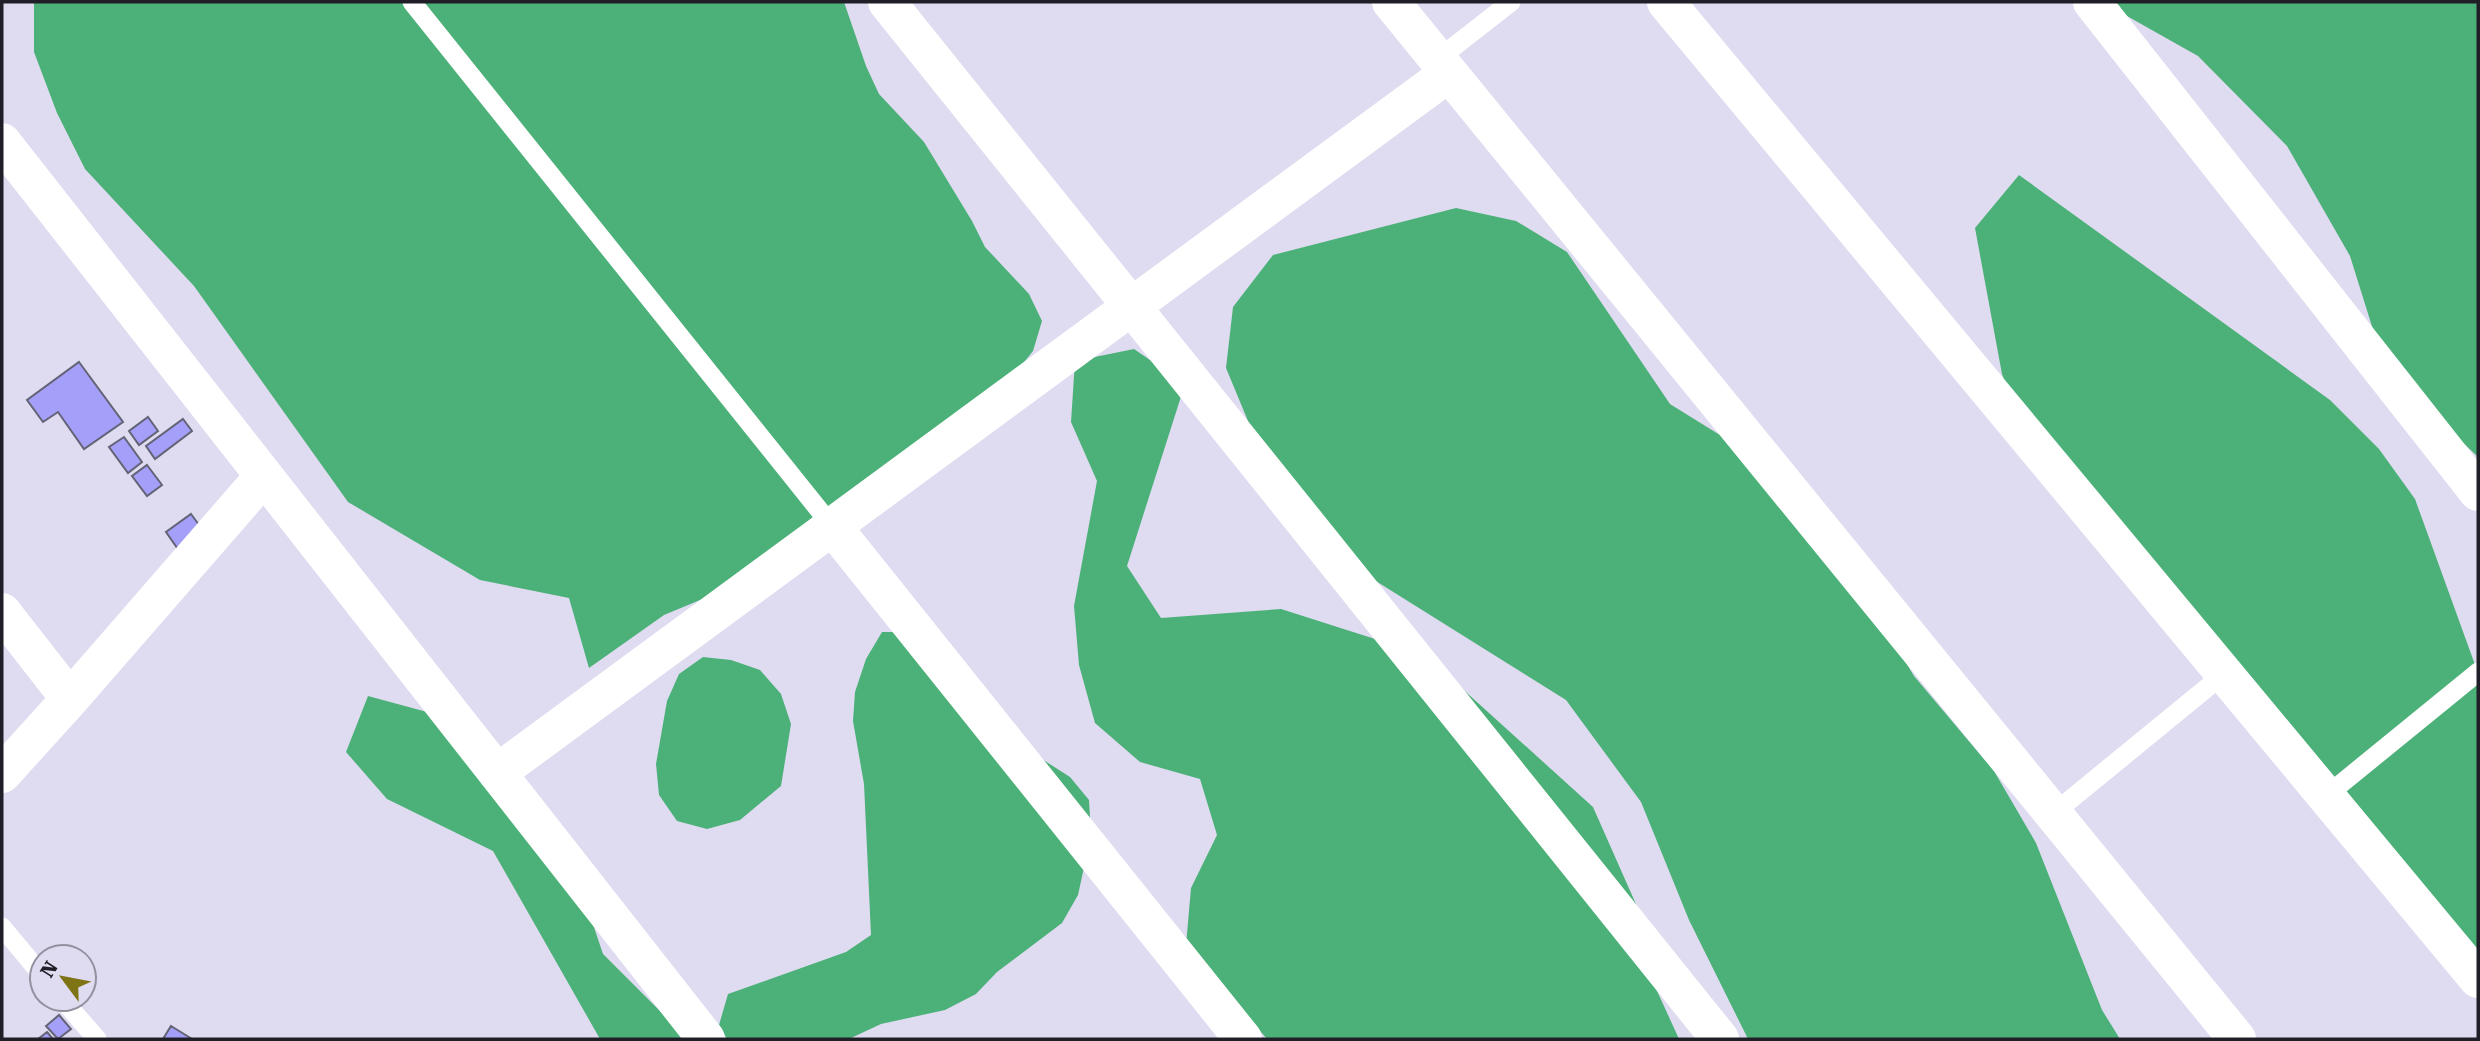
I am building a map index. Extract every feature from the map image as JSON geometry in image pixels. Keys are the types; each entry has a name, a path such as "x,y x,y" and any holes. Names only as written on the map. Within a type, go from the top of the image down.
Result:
{"street":[{"path":"887,2 1720,1039"},
{"path":"1391,2 2237,1039"},
{"path":"1666,2 2478,979"},
{"path":"2092,2 2478,492"},
{"path":"497,773 1131,307 1443,66"},
{"path":"2,142 706,1039"},
{"path":"2,774 264,476"},
{"path":"832,526 1243,1039"},
{"path":"2,612 70,699"}],"lane":[{"path":"412,2 832,526"},
{"path":"1443,66 1511,2"},
{"path":"2326,796 2478,672"},
{"path":"2054,813 2225,673"},
{"path":"2,928 28,959"},
{"path":"74,1013 97,1039"}],"green space":[{"path":"34,2 844,2 866,66 879,94 924,142 985,247 1029,294 1042,321 1033,351 996,398 780,567 664,615 589,668 569,598 480,580 348,502 194,286 85,169 57,113 34,52"},
{"path":"2102,2 2478,2 2478,457 2385,368 2350,256 2287,146 2198,56"},
{"path":"2019,175 2330,400 2379,449 2415,499 2478,673 2478,987 2023,429 2002,374 1975,228"},
{"path":"1456,208 1516,221 1567,252 1670,404 1773,468 1817,514 1914,676 1994,771 2036,843 2102,1010 2120,1039 1748,1039 1689,920 1641,802 1566,700 1355,568 1275,486 1226,368 1233,307 1273,255"},
{"path":"1134,349 1185,384 1127,566 1161,618 1281,609 1397,646 1457,684 1593,807 1643,920 1653,982 1679,1039 1267,1039 1186,945 1191,888 1217,835 1200,779 1140,762 1095,723 1079,665 1074,606 1097,481 1071,422 1075,361"},
{"path":"882,632 912,632 1020,745 1070,777 1089,800 1091,835 1078,895 1062,923 997,972 976,994 945,1010 881,1024 849,1039 727,1039 719,1025 728,994 846,952 871,935 864,784 853,721 855,692 866,659"},
{"path":"703,657 731,660 760,670 781,694 791,724 781,786 740,820 707,829 677,821 659,795 656,764 667,701 679,674"},
{"path":"368,696 427,712 563,835 603,954 688,1039 600,1039 493,851 387,799 346,752"}],"building":[{"path":"79,362 123,422 84,449 58,412 43,422 27,400"},
{"path":"148,417 158,431 139,445 129,431"},
{"path":"183,419 192,431 155,459 146,446"},
{"path":"124,437 142,462 128,473 109,447"},
{"path":"147,465 162,485 147,496 132,476"},
{"path":"191,514 205,533 180,552 166,532"},
{"path":"59,1015 71,1029 58,1039 46,1026"},
{"path":"171,1026 192,1039 163,1039"},
{"path":"47,1032 53,1039 38,1039"}]}
